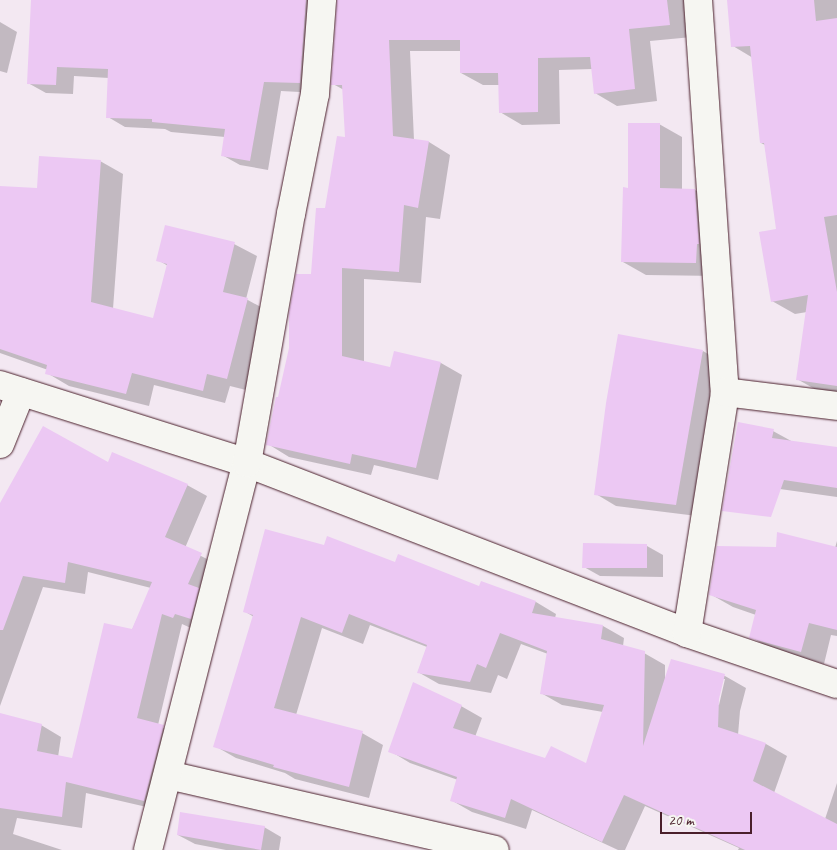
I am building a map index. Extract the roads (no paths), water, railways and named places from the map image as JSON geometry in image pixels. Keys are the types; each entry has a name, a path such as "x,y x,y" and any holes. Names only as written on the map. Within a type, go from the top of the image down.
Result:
{"street":[{"path":"148,850 247,463 291,214 315,94 322,0"},
{"path":"687,633 725,392 698,0"},
{"path":"0,444 11,388 247,463 687,633 837,684"},
{"path":"725,392 837,406"},
{"path":"168,775 495,850"}]}
